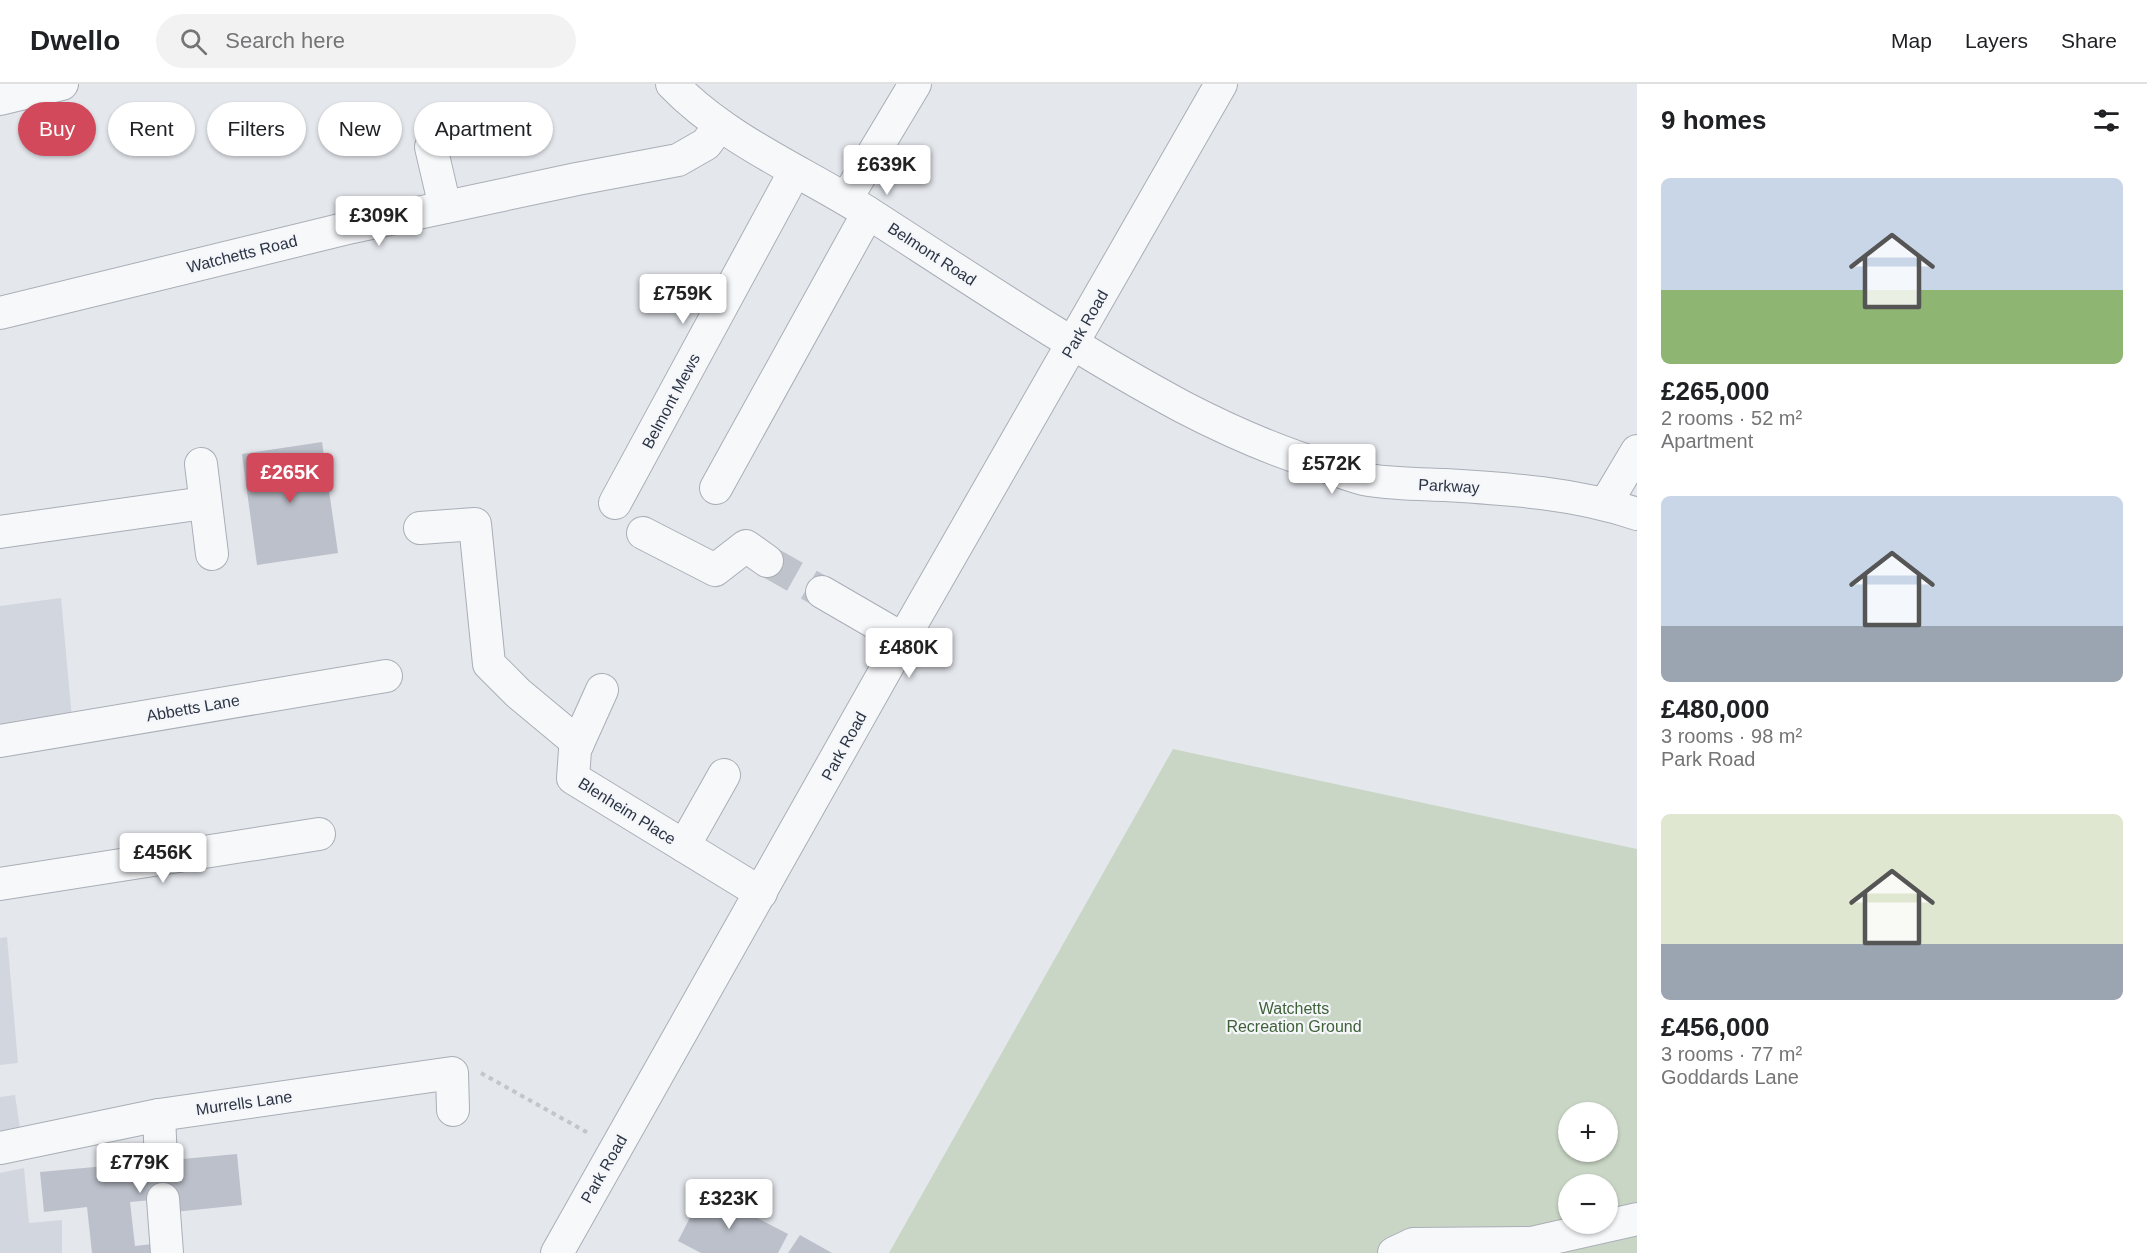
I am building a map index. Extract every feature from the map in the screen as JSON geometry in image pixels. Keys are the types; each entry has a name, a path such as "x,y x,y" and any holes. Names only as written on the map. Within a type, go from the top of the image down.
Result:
{"street":[{"path":"0,99 63,84"},
{"name":"Belmont Road","path":"672,84 691,103 720,125 857,206 1073,345"},
{"path":"716,488 857,206 915,84"},
{"name":"Park Road","path":"563,1251 903,639 1221,84"},
{"name":"Watchetts Road","path":"0,313 351,227 678,160 706,144 720,125"},
{"path":"433,156 445,207"},
{"name":"Belmont Mews","path":"615,503 795,171"},
{"name":"Parkway","path":"1073,345 1120,373 1235,434 1302,460 1369,480 1498,488 1568,496 1606,503 1637,513"},
{"path":"1606,503 1637,451"},
{"path":"201,464 212,554"},
{"path":"0,532 204,503"},
{"path":"420,528 475,524 489,664 518,693 578,742"},
{"path":"643,534 715,570 746,546 766,561"},
{"path":"822,592 903,639"},
{"name":"Abbetts Lane","path":"0,741 386,676"},
{"name":"Blenheim Place","path":"602,690 575,750 573,778 761,894"},
{"path":"0,722 43,714"},
{"path":"684,846 724,775"},
{"path":"0,884 319,834"},
{"path":"452,1073 453,1110"},
{"name":"Murrells Lane","path":"0,1148 159,1115 452,1073"},
{"path":"159,1115 161,1162"},
{"path":"163,1199 167,1253"},
{"path":"1394,1253 1413,1244 1531,1243 1637,1219"}],"path":[{"path":"452,1073 473,1069 594,1136"}],"shaded area":[{"path":"61,598 72,719 0,731 0,606"},
{"path":"7,937 18,1063 0,1065 0,938"},
{"path":"15,1095 20,1128 0,1131 0,1097"},
{"path":"24,1168 29,1223 62,1220 62,1253 0,1253 0,1173"}],"green space":[{"name":"Watchetts Recreation Ground","path":"1173,749 1637,849 1637,1253 889,1253"}],"building":[{"path":"322,442 338,553 257,565 242,454"},
{"path":"237,1154 242,1205 174,1212 173,1198 130,1202 135,1246 152,1244 153,1253 92,1253 87,1207 44,1212 40,1172"},
{"path":"704,1190 788,1234 778,1253 701,1253 678,1241"},
{"path":"800,1235 832,1253 788,1253"}],"tunnel":[{"path":"767,561 822,592"}]}
